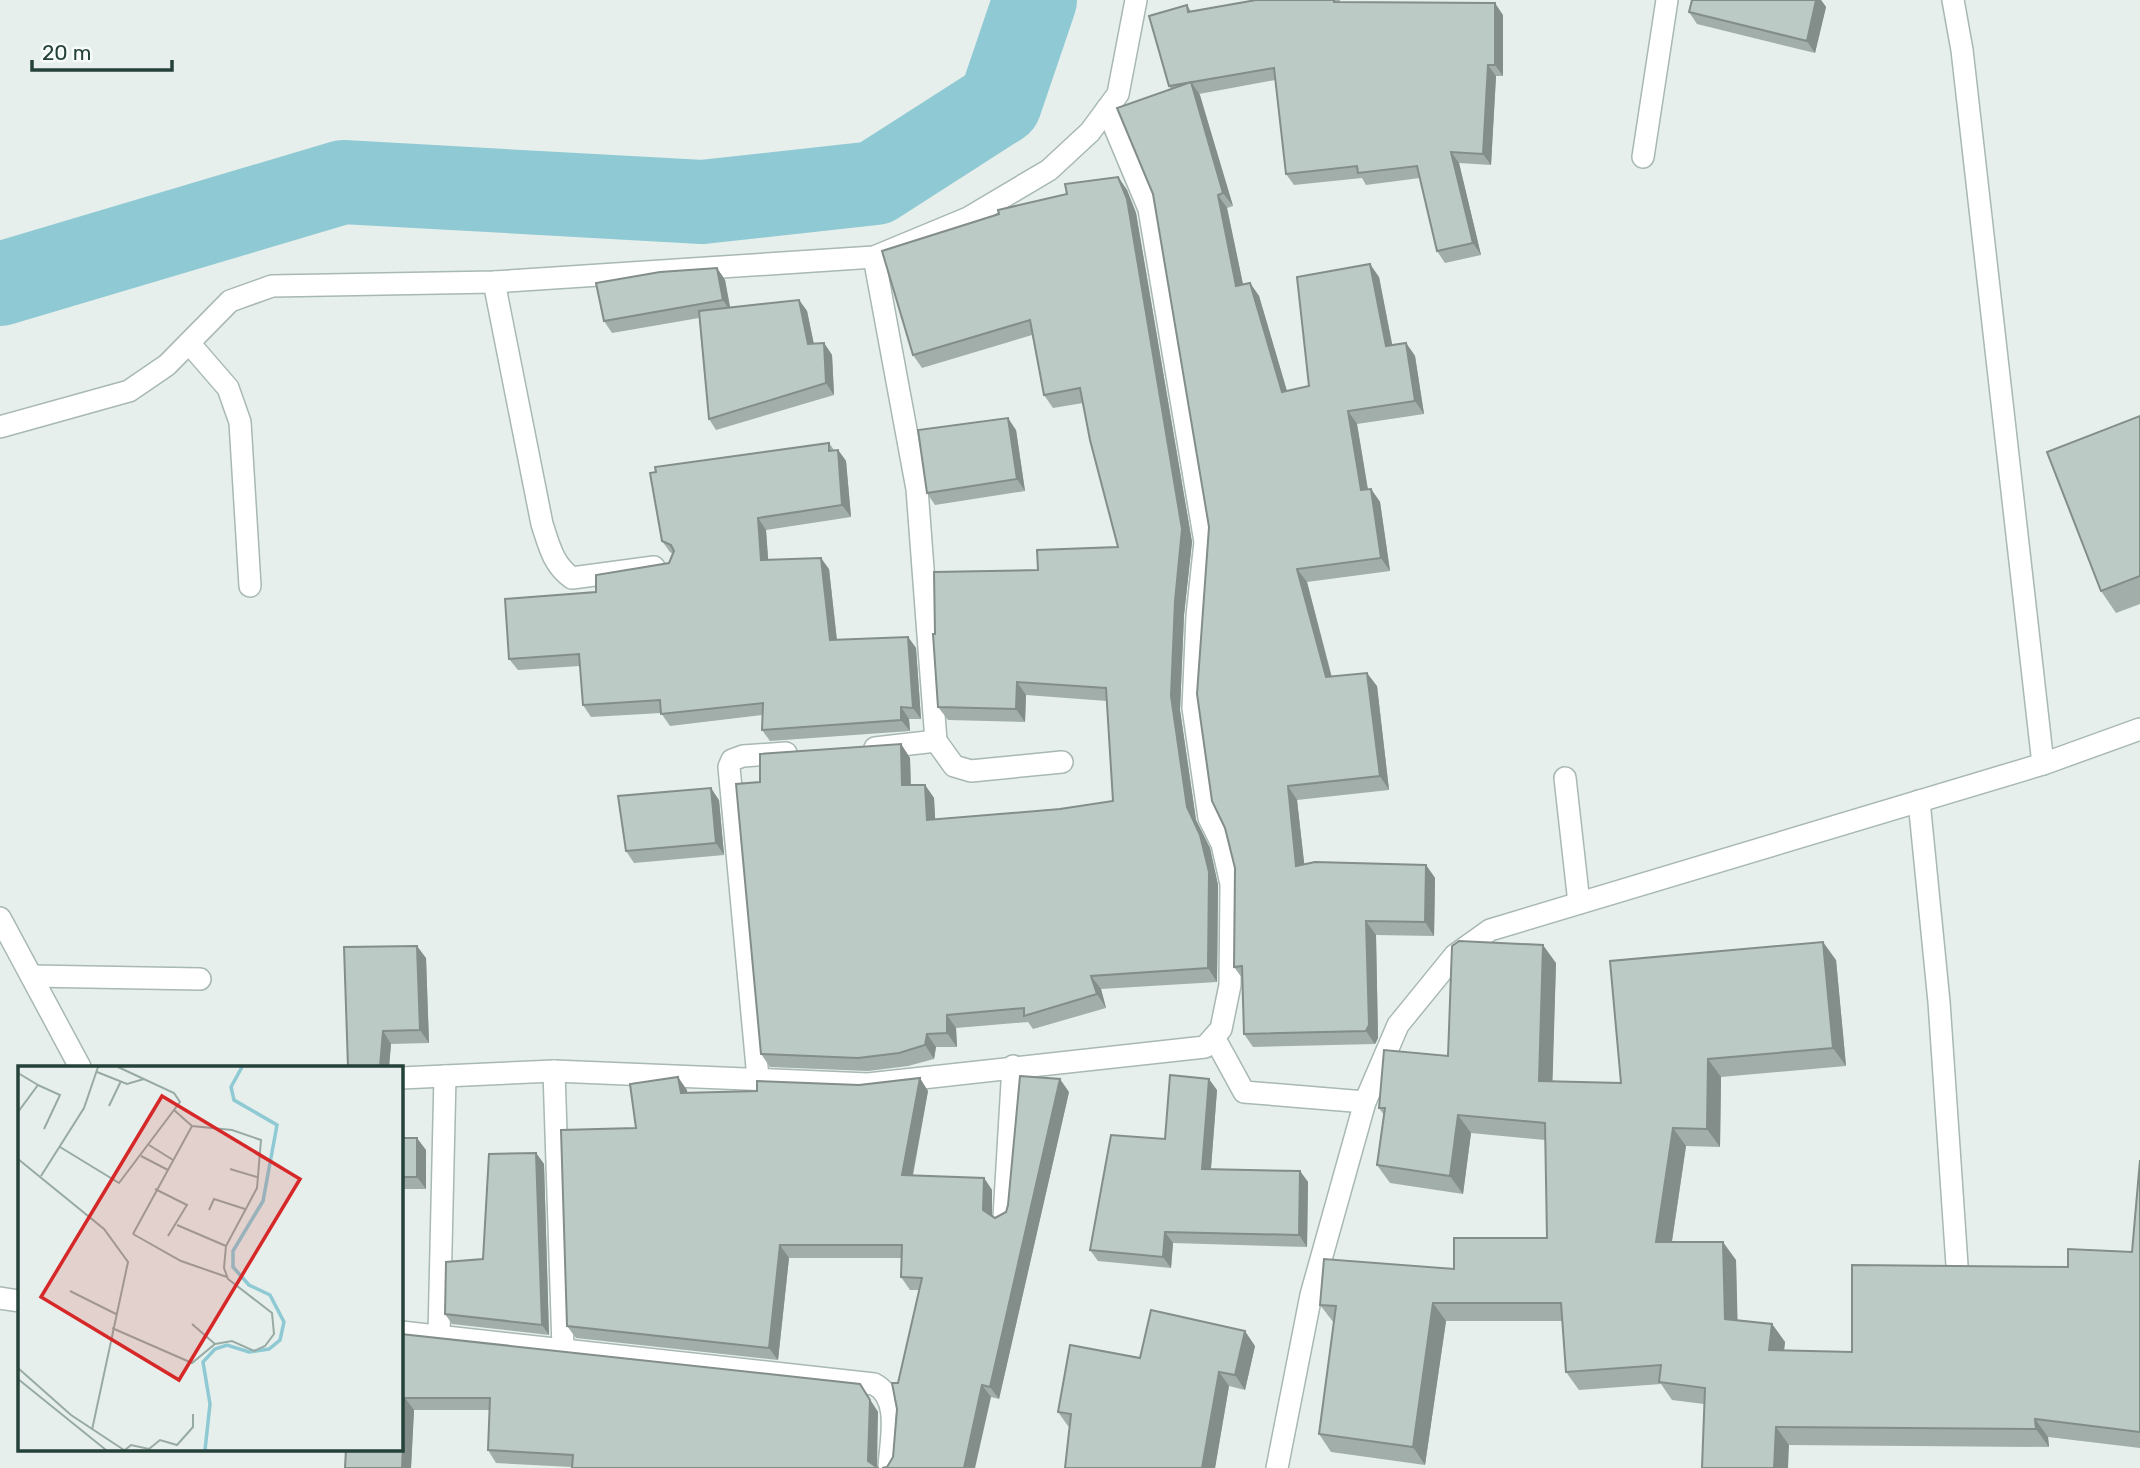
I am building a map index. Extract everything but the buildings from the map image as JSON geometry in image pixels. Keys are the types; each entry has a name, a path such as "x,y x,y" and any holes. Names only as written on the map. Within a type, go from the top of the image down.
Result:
{"street":[{"path":"0,426 129,391 167,365 230,301 272,286 494,282 874,257 968,218 1049,170 1090,132 1118,94 1136,0"},
{"path":"1643,157 1668,0"},
{"path":"1953,0 1962,50 2043,764"},
{"path":"402,1078 554,1072 868,1084 1205,1047 1216,1039 1230,985 1231,884 1222,844 1209,818 1193,708 1197,615 1205,542 1149,209 1107,109"},
{"path":"874,257 917,489 936,741 954,766 971,771 1062,762"},
{"path":"494,282 542,524 562,570 572,578 669,565"},
{"path":"189,342 228,388 240,422 250,586"},
{"path":"1277,1468 1311,1295 1365,1102 1398,1025 1455,955 1490,930 2043,764 2140,729"},
{"path":"850,750 936,741"},
{"path":"758,1078 729,767 732,760 743,756 810,752"},
{"path":"1565,778 1579,903"},
{"path":"1919,801 1939,1002 1957,1265"},
{"path":"0,918 79,1066"},
{"path":"32,975 200,979"},
{"path":"1216,1039 1244,1092 1365,1102"},
{"path":"1004,1217 1013,1066"},
{"path":"554,1072 564,1348"},
{"path":"439,1335 445,1076"},
{"path":"0,1298 18,1301"},
{"path":"402,1332 874,1384 883,1389 892,1406 889,1468"}],"waterway":[{"path":"0,284 343,182 702,202 875,183 1000,103 1035,0"}]}
